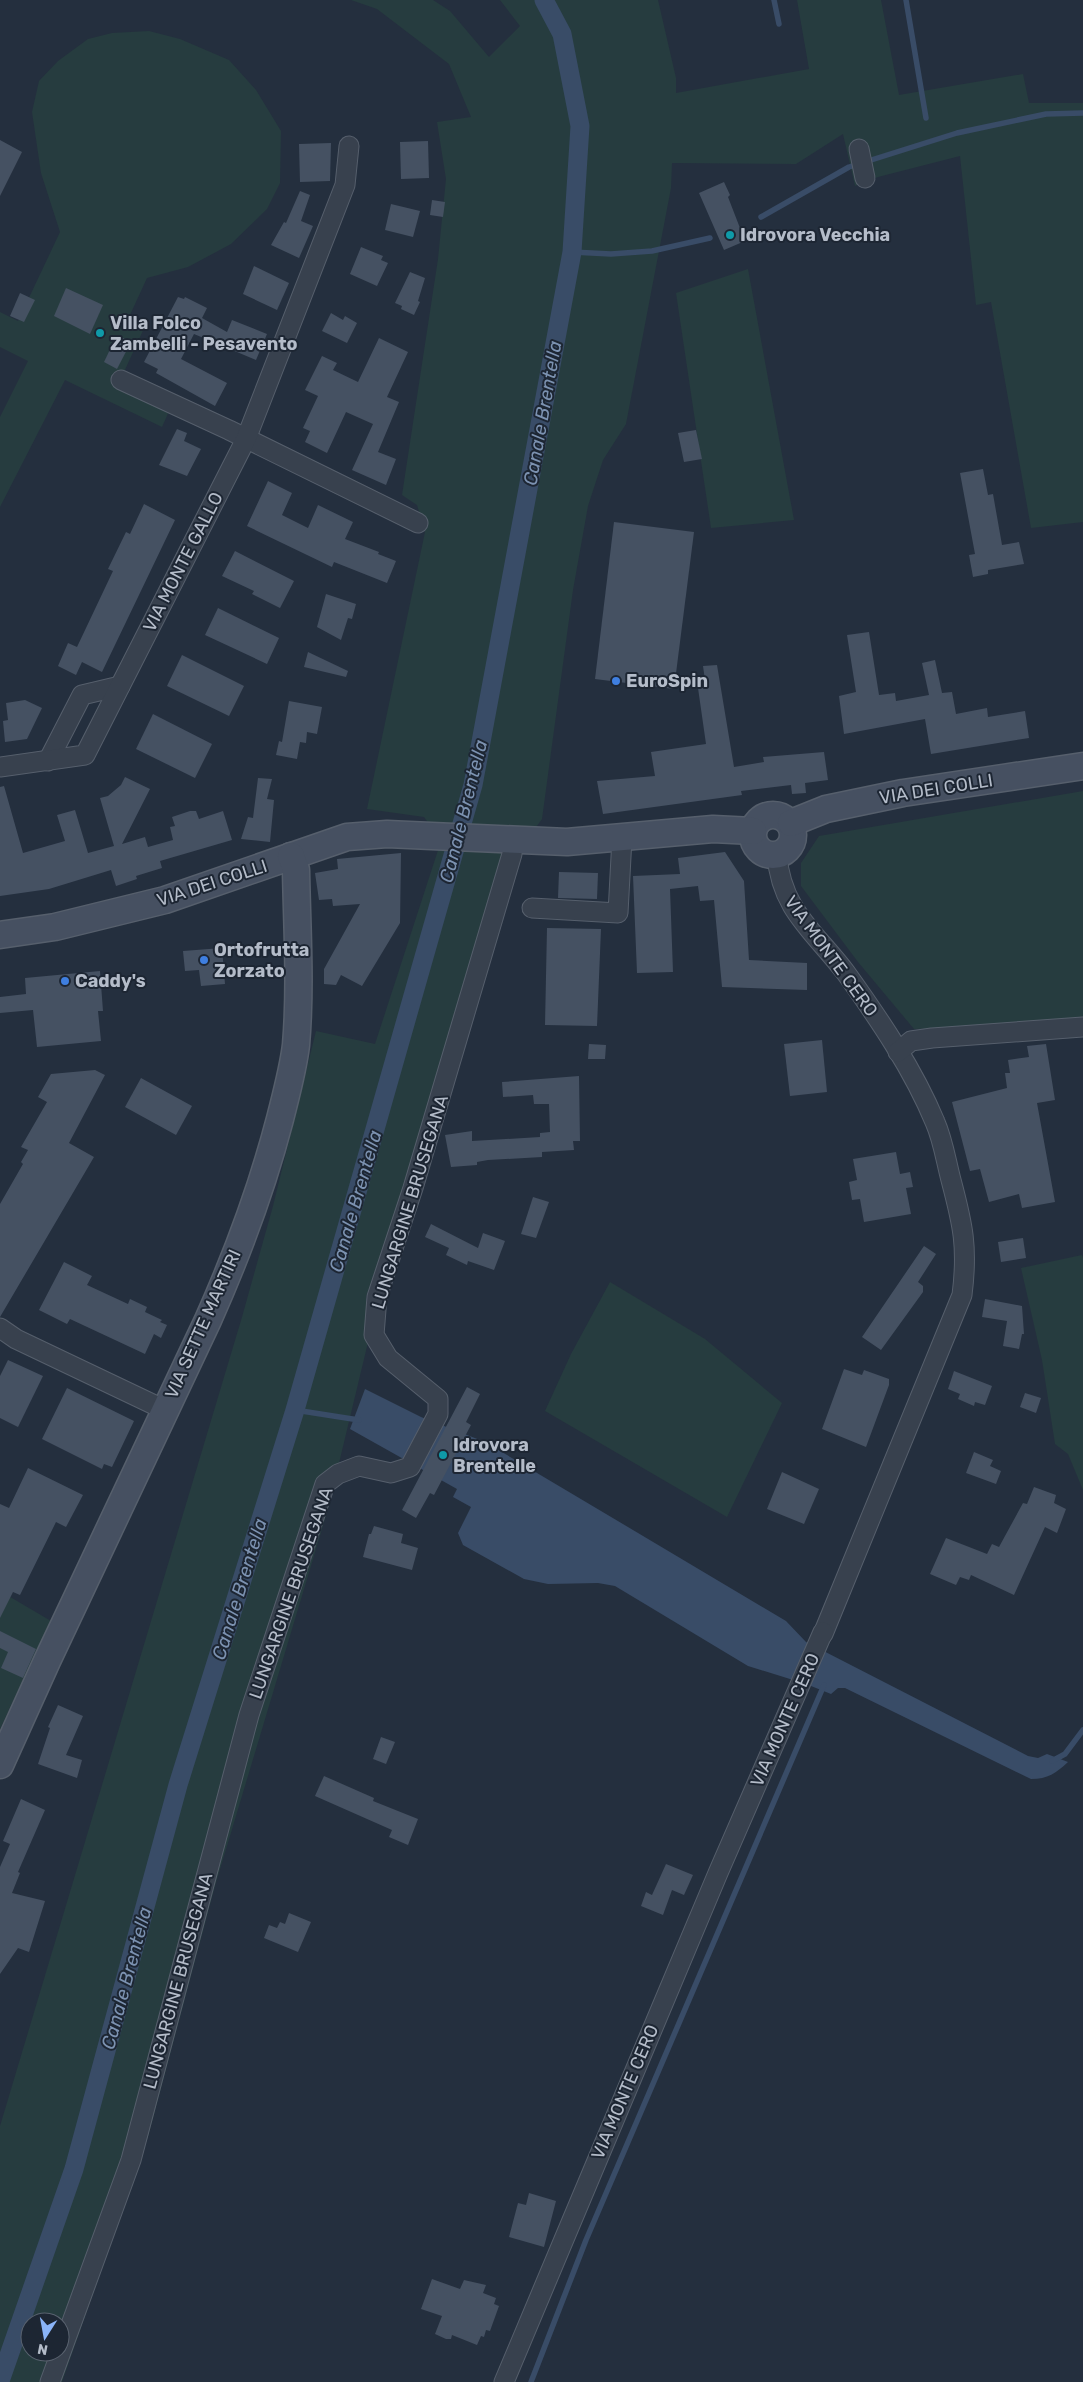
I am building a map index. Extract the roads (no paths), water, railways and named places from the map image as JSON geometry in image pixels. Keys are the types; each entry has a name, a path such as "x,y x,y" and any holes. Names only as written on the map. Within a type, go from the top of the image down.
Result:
{"main road":[{"name":"VIA DEI COLLI","path":"791,823 826,809 893,795 1083,766"},
{"path":"769,814 777,814 791,823 794,833 792,843 786,851 777,855 764,853 759,849 753,837 757,821 769,814"},
{"path":"508,841 567,842 713,829 753,831"},
{"name":"VIA DEI COLLI","path":"0,935 55,926 165,900 347,837 386,834 508,841"},
{"name":"VIA SETTE MARTIRI","path":"0,1765 226,1278 256,1198 289,1084 296,1046 299,991 296,870 291,856"}],"street":[{"name":"VIA MONTE GALLO","path":"0,768 85,755 246,439 345,186 349,146"},
{"path":"859,149 865,178"},
{"path":"121,380 418,523"},
{"path":"48,761 82,696 120,686"},
{"path":"532,908 618,913 622,838"},
{"name":"LUNGARGINE BRUSEGANA","path":"50,2382 131,2160 249,1715 325,1484 338,1474 359,1466 390,1473 410,1467 438,1414 438,1398 388,1358 374,1335 377,1297 413,1188 512,854 508,841"},
{"name":"VIA MONTE CERO","path":"504,2382 714,1882 823,1632 823,1634 933,1370 962,1295 964,1229 936,1123 898,1052 845,972 814,936 783,891 777,855"},
{"path":"898,1052 911,1041 932,1038 1083,1027"},
{"path":"0,1328 16,1339 165,1410"}],"water":[{"path":"365,1389 421,1417 485,1442 786,1621 806,1642 1028,1756 1038,1758 1047,1754 1068,1762 1051,1775 1031,1779 845,1688 838,1688 831,1694 748,1666 615,1586 598,1583 548,1584 524,1579 463,1545 458,1533 471,1507 453,1497 457,1489 350,1429"}],"waterway":[{"name":"Canale Brentella","path":"0,2381 74,2169 178,1785 295,1410 473,785 572,252 580,126 562,34 544,0"},
{"path":"774,0 779,24"},
{"path":"906,0 926,118"},
{"path":"761,217 849,167 957,133 1046,114 1083,113"},
{"path":"572,252 611,254 652,251 710,238"},
{"path":"295,1410 359,1420"},
{"path":"531,2382 586,2240 824,1685"},
{"path":"1052,1761 1065,1754 1083,1730"}],"place":[{"name":"Idrovora Vecchia","path":"730,235"},
{"name":"Villa Folco Zambelli - Pesavento","path":"100,333"},
{"name":"EuroSpin","path":"616,681"},
{"name":"Ortofrutta Zorzato","path":"204,960"},
{"name":"Caddy's","path":"65,981"},
{"name":"Idrovora Brentelle","path":"443,1455"}]}
